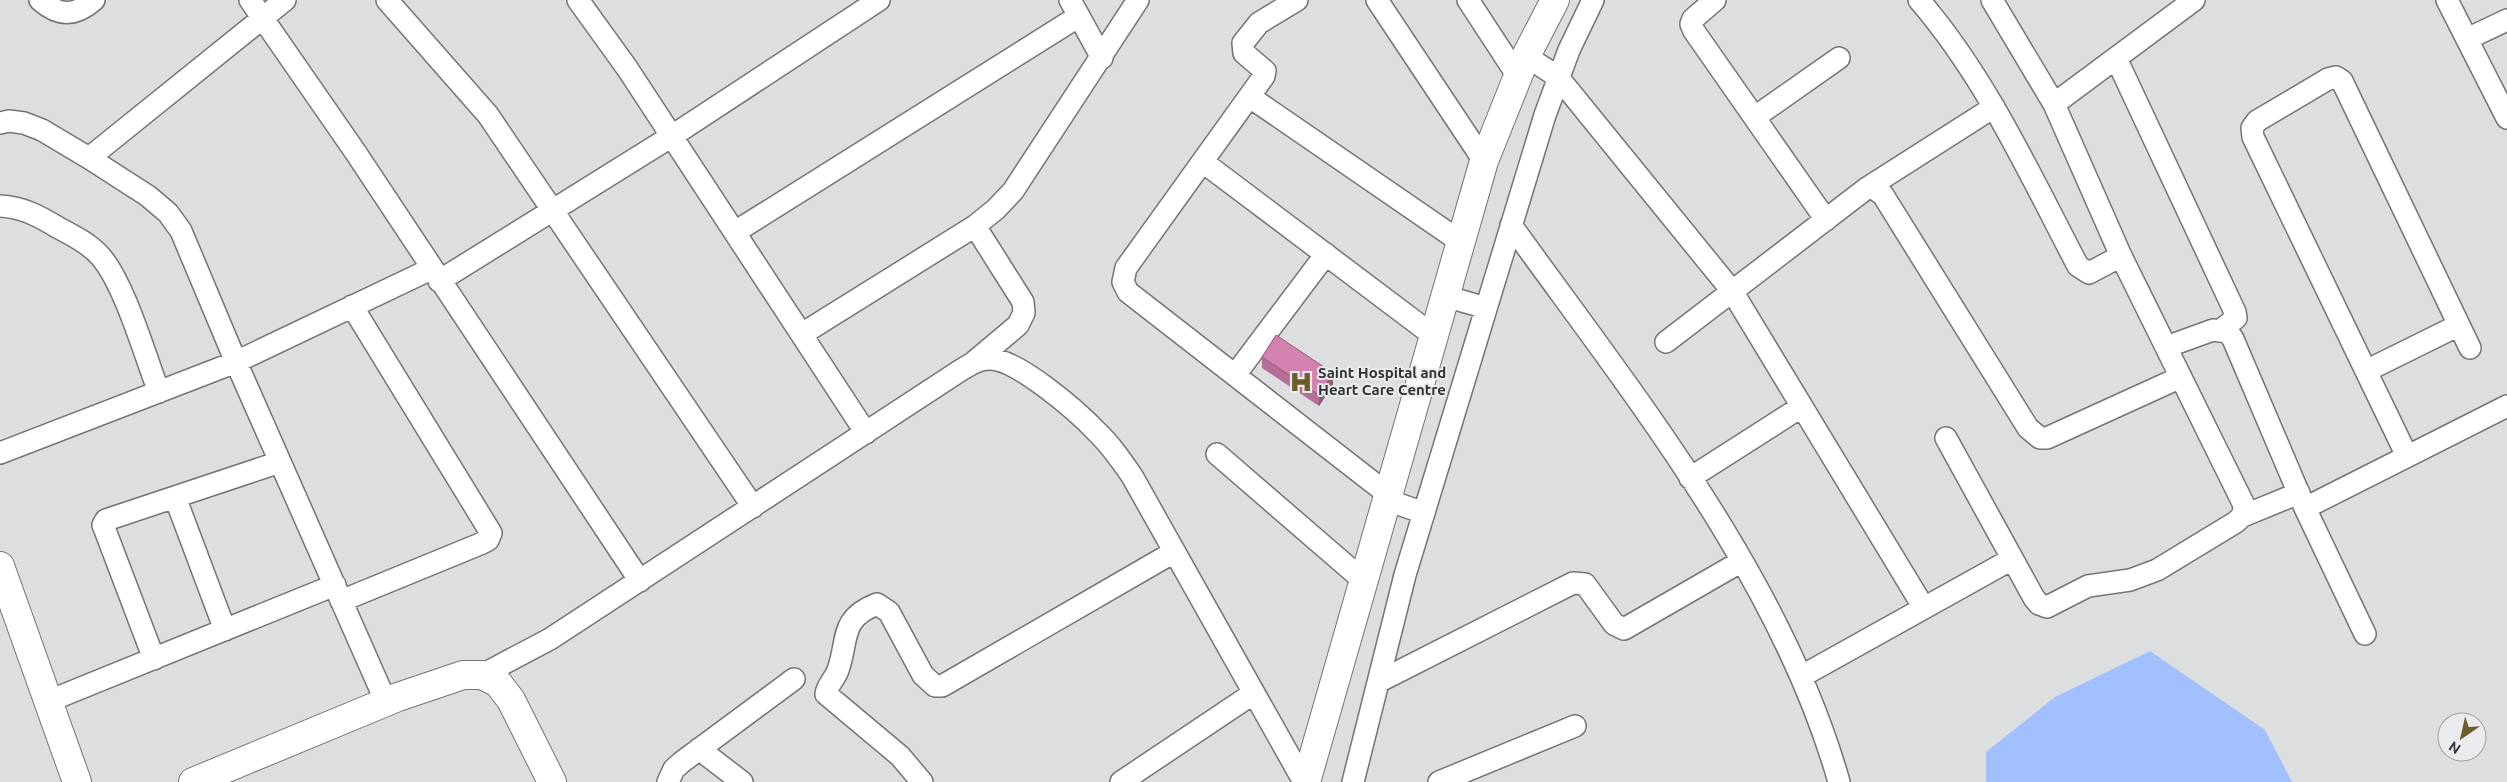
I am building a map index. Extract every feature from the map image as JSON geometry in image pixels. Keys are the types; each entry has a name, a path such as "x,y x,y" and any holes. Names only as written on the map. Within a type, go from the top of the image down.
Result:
{"street":[{"path":"40,0 56,12 71,14 85,8 94,0"},
{"path":"250,0 356,154 640,581"},
{"path":"88,158 285,0"},
{"path":"387,0 488,115 553,208 753,507"},
{"path":"578,0 672,136 866,433"},
{"path":"0,453 236,362 352,306 435,275 553,208 672,136 853,7 879,0"},
{"path":"802,334 975,226 996,209 1013,191 1102,58 1138,0"},
{"path":"1297,0 1259,24 1243,43 1244,53 1265,71 1264,76 1126,268 1123,282 1128,292 1403,504"},
{"path":"1377,0 1484,161"},
{"path":"1468,0 1537,68 1732,291 1924,608"},
{"path":"1353,782 1380,681 1394,617 1403,504 1434,336 1451,298 1461,242 1484,161 1537,68 1593,0"},
{"path":"1715,0 1697,15 1691,24 1826,220"},
{"path":"1919,0 1962,56 1994,107 2078,266 2089,273 2121,256"},
{"path":"2054,104 2194,0"},
{"path":"2447,0 2507,118"},
{"path":"1993,1 2054,104 2121,256 2243,503 2243,516"},
{"path":"1305,782 1364,581 1403,504 1482,307 1511,225 1548,5"},
{"path":"735,232 1074,8 1102,58"},
{"path":"2467,39 2507,20"},
{"path":"1754,117 1839,58"},
{"path":"2116,58 2235,312 2236,318 2221,330"},
{"path":"2407,456 2253,137 2252,128 2257,121 2328,79 2336,77 2342,81 2470,348"},
{"path":"1250,97 1461,242"},
{"path":"1666,342 1867,188 1994,107"},
{"path":"0,122 9,120 42,130 148,196 168,213 181,231 236,362 386,702"},
{"path":"1203,162 1434,336"},
{"path":"1867,188 1872,186 1883,195 2028,428 2040,438 2047,438 2180,376"},
{"path":"0,206 21,208 36,214 81,241 101,256 119,287 158,392"},
{"path":"1511,225 1690,478 1742,562 1794,657 1830,750 1840,782"},
{"path":"482,675 550,639 640,581 974,362 1018,325 1024,313 1023,302 975,226"},
{"path":"1235,375 1326,254"},
{"path":"1451,298 1482,307"},
{"path":"49,701 225,630 338,593 488,540 491,533 352,306"},
{"path":"2366,370 2459,325"},
{"path":"2166,347 2213,330 2228,332 2233,339 2302,500 2365,634"},
{"path":"974,362 990,359 1022,370 1074,410 1096,430 1132,476 1305,782"},
{"path":"1946,438 2034,598 2040,604 2047,607 2088,586 2130,580 2157,570 2243,516 2302,500 2407,456 2507,406"},
{"path":"1690,478 1801,407"},
{"path":"1216,454 1364,581"},
{"path":"154,658 103,525 106,520 280,462"},
{"path":"175,497 225,630"},
{"path":"922,782 900,756 826,694 828,686 838,673 848,626 859,613 877,604 889,612 923,675 935,686 942,686 1174,552"},
{"path":"1802,676 2012,559"},
{"path":"1380,681 1573,583 1586,584 1614,624 1624,629 1742,562"},
{"path":"3,583 78,782"},
{"path":"192,782 386,702 463,675 482,675 498,683 511,700 546,780"},
{"path":"668,782 674,769 794,679"},
{"path":"1129,780 1254,693"},
{"path":"1439,782 1575,726"},
{"path":"699,749 742,782"}],"water":[{"path":"2150,651 2265,730 2292,782 1986,782 1986,752 2055,697"}],"building":[{"path":"1276,335 1333,373 1319,395 1262,357"}],"place":[{"name":"Saint Hospital and Heart Care Centre","path":"1301,382"}]}
